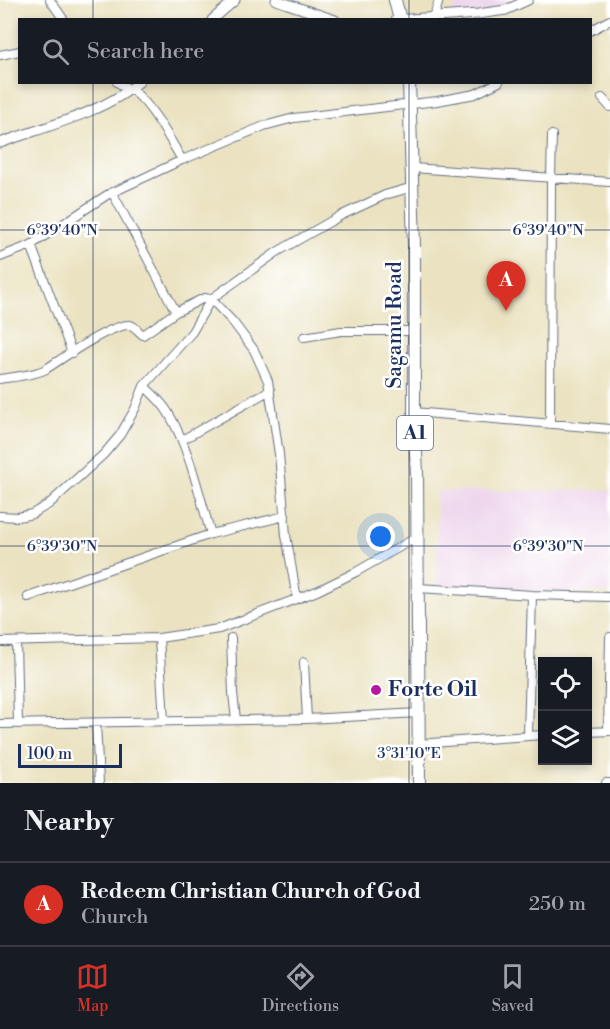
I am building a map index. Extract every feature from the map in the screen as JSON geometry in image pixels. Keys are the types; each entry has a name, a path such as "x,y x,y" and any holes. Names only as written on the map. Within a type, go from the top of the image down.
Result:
{"highway":[{"path":"395,0 398,18"},
{"name":"Sagamu Road","path":"409,84 413,168 419,783"}],"street":[{"path":"50,0 63,18"},
{"path":"214,18 235,0"},
{"path":"276,0 328,18"},
{"path":"434,18 439,0"},
{"path":"442,18 506,10 528,0"},
{"path":"592,30 610,20"},
{"path":"0,55 18,51"},
{"path":"120,84 131,90 164,129 182,160"},
{"path":"0,143 105,104 131,90 137,84"},
{"path":"0,257 32,245 112,192 182,160 276,122 437,101 475,94 495,84"},
{"path":"602,98 610,107"},
{"path":"550,424 552,135"},
{"path":"413,168 610,182"},
{"path":"0,516 18,517 32,514 62,495 104,454 120,435 135,409 144,386 192,332 210,299 277,252 340,216 385,195 413,187"},
{"path":"112,192 176,312"},
{"path":"32,245 72,352"},
{"path":"0,379 44,370 98,336 126,325 134,326 143,335 198,300 210,299 234,322 254,350 268,381 286,535 297,599"},
{"path":"304,338 341,332 413,331"},
{"path":"144,386 169,413 182,440 211,534"},
{"path":"182,440 270,390"},
{"path":"414,412 610,429"},
{"path":"28,597 211,534 285,516"},
{"path":"0,642 159,638 219,629 297,599 356,572 417,537"},
{"path":"418,588 610,597"},
{"path":"528,736 532,595"},
{"path":"592,732 609,731 610,637"},
{"path":"159,638 164,722"},
{"path":"231,638 236,720"},
{"path":"16,643 18,724"},
{"path":"304,662 307,719"},
{"path":"0,724 307,719 419,713"},
{"path":"96,723 99,783"},
{"path":"418,744 538,735"}],"shaded area":[{"path":"456,0 521,0 506,10 451,17"},
{"path":"610,490 610,592 437,588 437,491"}],"place":[{"name":"Redeem Christian Church of God","path":"506,311"},
{"name":"Forte Oil","path":"376,690"}]}
